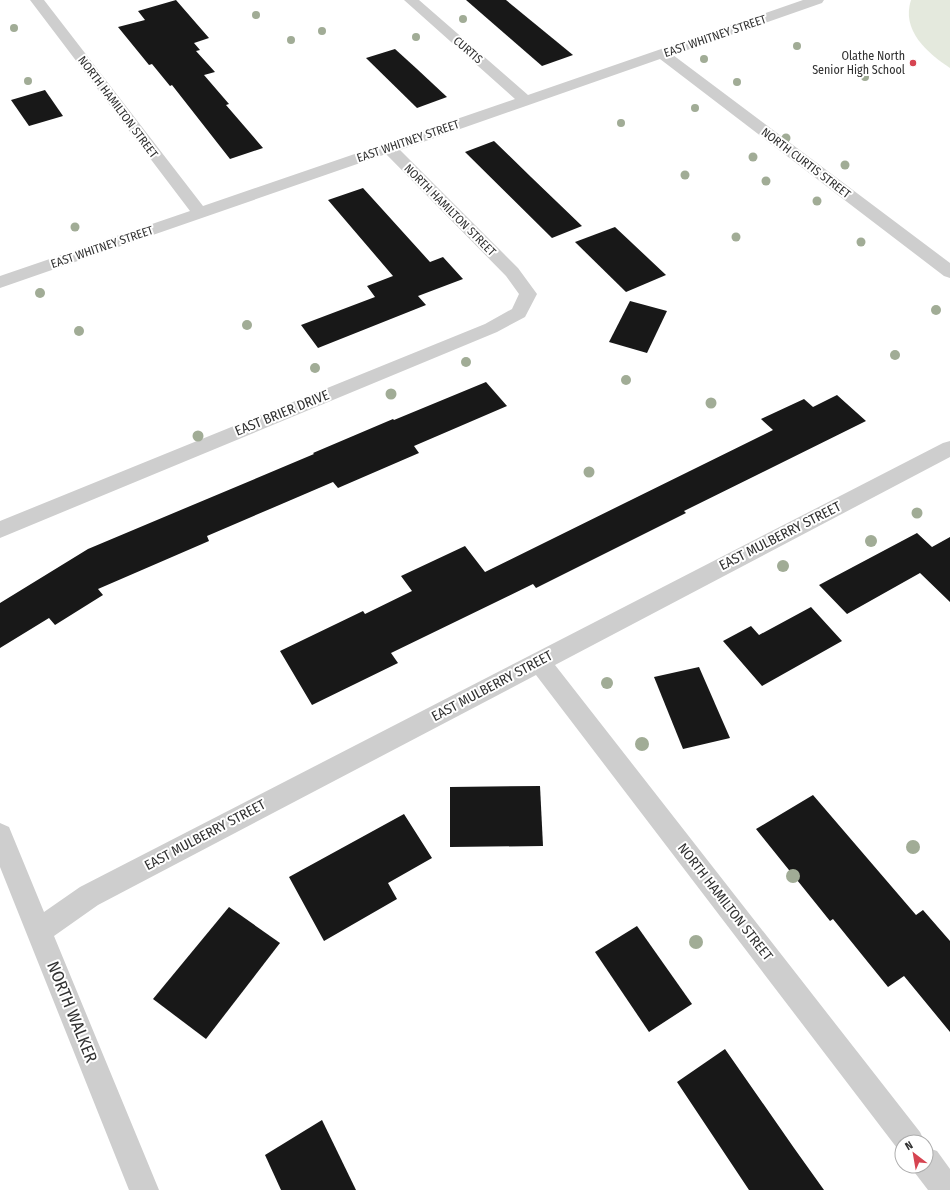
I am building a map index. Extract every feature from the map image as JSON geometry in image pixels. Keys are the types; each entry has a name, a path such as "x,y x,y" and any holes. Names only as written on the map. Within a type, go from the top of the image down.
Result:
{"street":[{"name":"NORTH HAMILTON STREET","path":"37,0 200,213"},
{"name":"CURTIS","path":"411,0 525,100"},
{"name":"EAST WHITNEY STREET","path":"0,282 525,100 663,54 790,4 817,0"},
{"name":"NORTH CURTIS STREET","path":"663,54 950,272"},
{"name":"NORTH HAMILTON STREET","path":"388,148 512,272"},
{"name":"EAST BRIER DRIVE","path":"0,530 491,328 519,313 528,294 512,272"},
{"name":"EAST MULBERRY STREET","path":"39,931 88,896 950,448"},
{"name":"NORTH HAMILTON STREET","path":"539,661 904,1134"},
{"name":"NORTH WALKER","path":"0,835 144,1190"},
{"path":"934,1173 947,1190"}],"shaded area":[{"path":"911,0 950,0 950,68 925,48 918,40 910,21 909,11"}],"building":[{"path":"176,0 209,38 194,43 200,50 196,51 215,72 204,75 229,104 226,105 263,148 230,159 172,85 170,86 152,64 149,65 118,27 145,20 138,11"},
{"path":"466,0 506,0 573,55 542,66"},
{"path":"395,49 447,97 417,108 366,58"},
{"path":"45,90 63,116 29,126 11,100"},
{"path":"494,141 582,226 552,238 465,152"},
{"path":"363,188 430,262 443,257 463,279 418,296 426,305 318,348 301,325 375,297 367,286 393,276 328,200"},
{"path":"615,227 666,275 626,292 575,242"},
{"path":"630,301 667,311 647,353 609,342"},
{"path":"486,382 507,406 414,446 419,453 338,488 333,482 207,536 209,541 98,589 103,595 55,625 49,618 0,648 0,603 88,549 314,454 313,453 393,419 394,420"},
{"path":"837,395 866,421 684,511 686,513 536,588 533,584 391,653 398,663 312,705 280,651 363,611 365,614 412,591 401,576 465,546 485,572 773,430 761,419 804,399 813,407"},
{"path":"917,533 932,547 950,537 950,602 920,573 847,614 819,585"},
{"path":"811,607 842,641 762,686 723,641 751,626 759,635"},
{"path":"699,667 730,738 683,749 654,677"},
{"path":"540,786 543,846 450,847 450,787"},
{"path":"813,795 916,915 923,910 950,941 950,1032 904,976 888,987 833,919 830,921 756,829"},
{"path":"404,814 432,858 388,883 397,899 324,941 289,877"},
{"path":"229,907 280,943 206,1039 153,999"},
{"path":"637,926 692,1004 649,1032 595,952"},
{"path":"725,1049 824,1190 749,1190 677,1082"},
{"path":"322,1120 356,1190 281,1190 265,1155"}],"place":[{"name":"Olathe North Senior High School","path":"913,63"}]}
